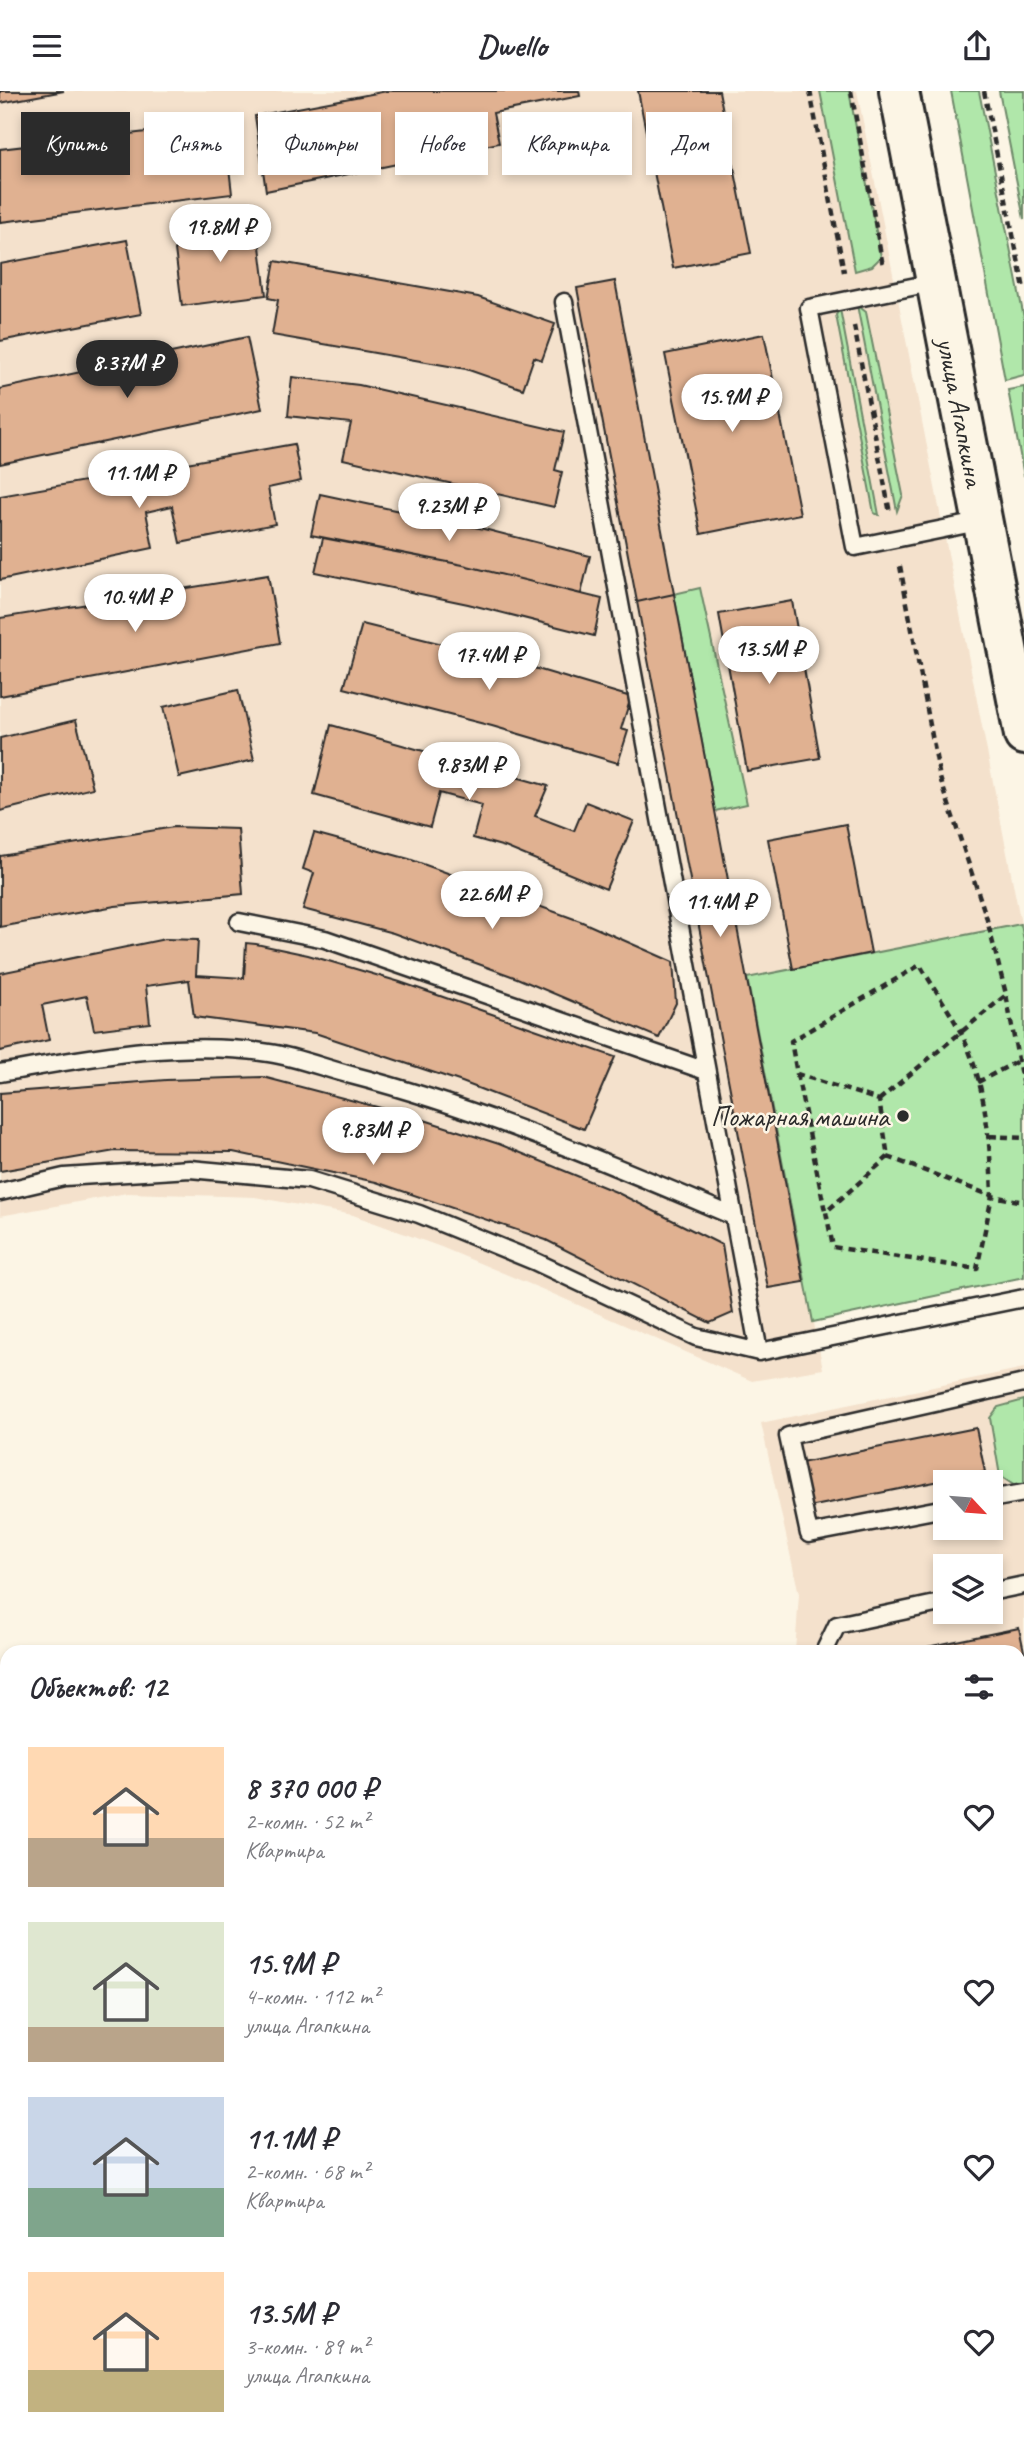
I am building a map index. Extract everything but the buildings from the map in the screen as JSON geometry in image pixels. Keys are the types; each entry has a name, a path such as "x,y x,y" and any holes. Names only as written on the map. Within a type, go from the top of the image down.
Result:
{"main road":[{"name":"улица Агапкина","path":"899,91 1024,735"}],"lane":[{"path":"936,282 809,308 855,547 983,521"},
{"path":"564,302 759,1352"},
{"path":"239,922 325,939 706,1071"},
{"path":"0,1073 114,1053 208,1049 269,1053 377,1081 510,1123 733,1216"},
{"path":"0,1192 64,1177 190,1169 309,1180 419,1214 534,1262 696,1337 759,1352 1024,1298"},
{"path":"933,1510 809,1534 788,1436 1024,1383"},
{"path":"1003,1497 1024,1493"},
{"path":"1003,1589 1024,1585"},
{"path":"827,1645 837,1625 933,1605"}],"path":[{"path":"810,91 940,778 986,916 1006,994 1024,1092"},
{"path":"851,91 887,292"},
{"path":"984,91 1024,289"},
{"path":"920,965 961,1032 978,1082 990,1136 992,1196 977,1269 834,1247 797,1074 791,1041 920,965"},
{"path":"879,1100 1006,994"},
{"path":"978,1082 1018,1061"},
{"path":"797,1074 879,1100"},
{"path":"879,1100 888,1157"},
{"path":"990,1136 1024,1138"},
{"path":"825,1212 888,1157"},
{"path":"888,1157 992,1196 1024,1202"}],"shaded area":[{"path":"0,91 857,91 1021,924 747,978 823,1369 752,1381 441,1247 353,1215 255,1197 127,1193 0,1216"},
{"path":"1024,1368 1024,1645 795,1645 799,1594 761,1423"}],"green space":[{"path":"820,91 849,91 881,257 872,266 855,271"},
{"path":"951,91 979,91 1024,318 1024,375 1005,380"},
{"path":"999,91 1024,91 1024,219"},
{"path":"857,305 866,312 903,495 897,511"},
{"path":"840,309 879,515 874,513 836,315"},
{"path":"1024,387 1024,476 1008,390"},
{"path":"700,588 747,804 715,811 674,594"},
{"path":"1021,924 1024,941 1024,1277 813,1322 747,978"},
{"path":"1024,1400 1024,1484 1015,1486 1003,1478 1003,1470 999,1470 990,1418 998,1407"}],"place":[{"name":"Пожарная машина","path":"903,1116"}]}
